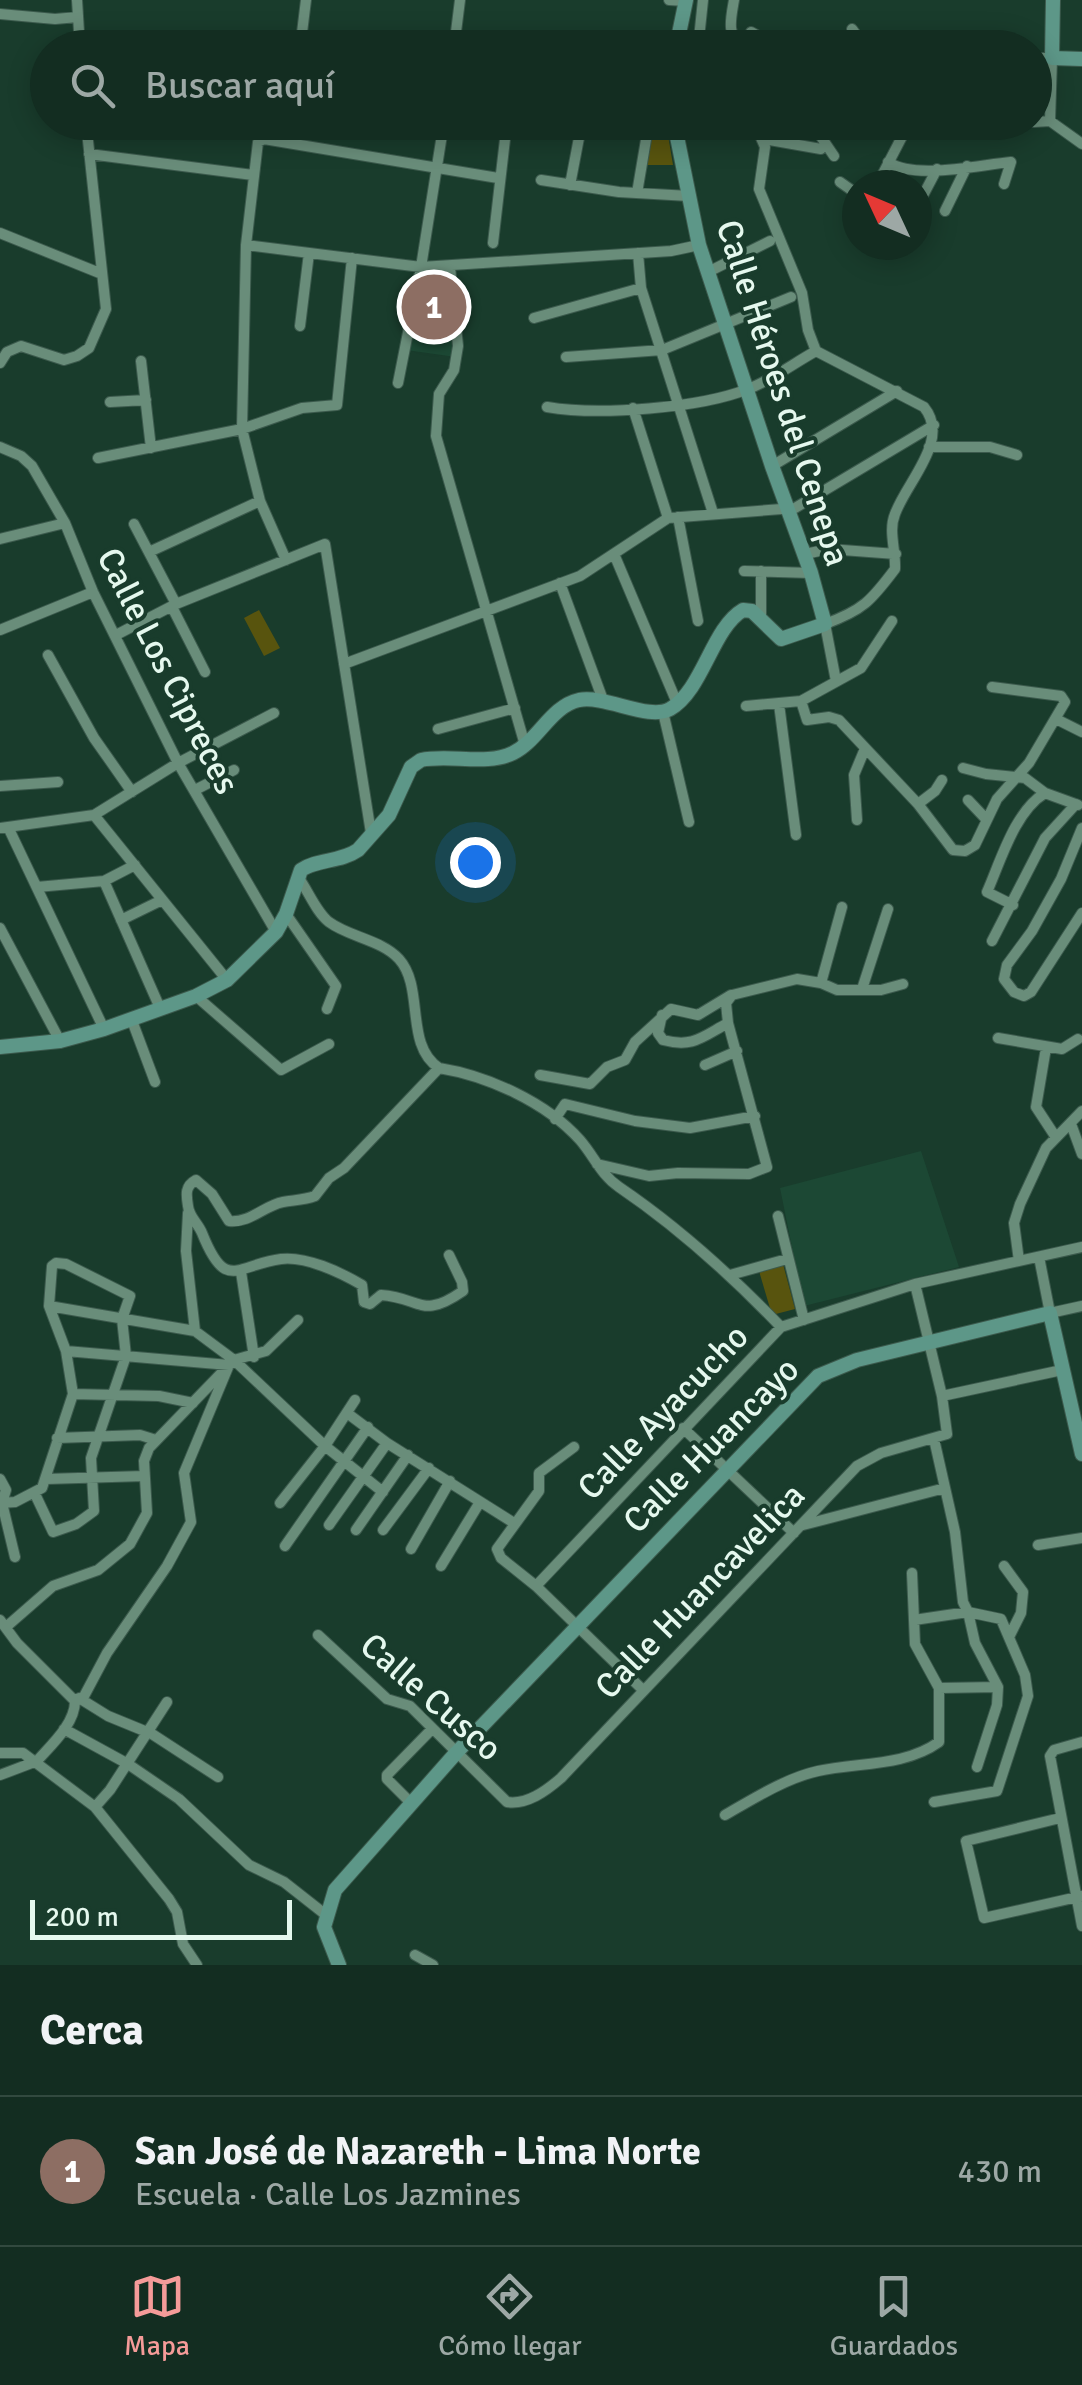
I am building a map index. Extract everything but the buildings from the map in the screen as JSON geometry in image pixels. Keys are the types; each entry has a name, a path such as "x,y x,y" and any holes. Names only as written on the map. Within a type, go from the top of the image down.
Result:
{"street":[{"path":"77,0 79,30"},
{"path":"302,30 306,0"},
{"path":"456,30 460,0"},
{"path":"668,0 686,1 680,30"},
{"path":"700,30 703,0"},
{"path":"730,30 734,0"},
{"path":"1053,0 1052,58 1082,59"},
{"path":"0,14 78,17"},
{"path":"1052,122 1082,144"},
{"path":"0,363 13,347 64,360 89,348 106,309 88,140"},
{"path":"263,140 256,147 246,245 242,429 260,501 286,560"},
{"path":"270,140 498,178"},
{"path":"398,383 442,140"},
{"path":"492,243 503,140"},
{"path":"570,185 579,140"},
{"path":"637,193 646,140"},
{"name":"Calle Héroes del Cenepa","path":"678,140 699,245 811,573 836,681"},
{"path":"0,1046 60,1041 196,996 227,980 276,932 305,866 352,854 389,814 406,776 421,760 512,755 564,706 578,700 603,700 663,712 678,703 737,613 746,609 781,639 858,612 877,594 895,568 891,529 894,514 929,447 934,425 924,406 816,351 802,293 758,188 764,140"},
{"path":"770,140 821,149"},
{"path":"823,140 834,156"},
{"path":"884,170 899,140"},
{"path":"89,154 253,175"},
{"path":"888,162 899,170 916,172 1011,162 1004,184"},
{"path":"945,211 967,166"},
{"path":"932,178 937,168"},
{"path":"541,180 689,196"},
{"path":"0,232 102,274"},
{"path":"708,272 770,241"},
{"path":"246,245 421,267 638,254 699,245"},
{"path":"300,326 309,252"},
{"path":"638,254 641,288 713,513"},
{"path":"98,458 242,429 302,408 337,404 352,258"},
{"path":"450,267 458,346 454,370 439,394 436,436 525,745"},
{"path":"534,318 641,288"},
{"path":"566,357 662,350 791,297"},
{"path":"548,407 679,405 748,389 816,351"},
{"path":"141,361 151,448"},
{"path":"772,466 897,391"},
{"path":"110,402 146,400"},
{"path":"633,408 673,518 698,621"},
{"path":"344,664 580,576 673,518 795,508 934,425"},
{"name":"Calle Los Cipreces","path":"0,447 32,466 65,524 93,592 178,763 276,932"},
{"path":"929,447 990,447 1017,456"},
{"path":"149,552 260,501"},
{"path":"0,538 65,524"},
{"path":"134,524 205,672"},
{"path":"116,636 174,606 324,544 371,833"},
{"path":"804,554 829,549 896,554"},
{"path":"614,554 678,703"},
{"path":"744,571 811,573"},
{"path":"761,572 761,619"},
{"path":"560,583 603,700"},
{"path":"0,630 93,592"},
{"path":"746,706 801,701 864,665 892,622"},
{"path":"48,654 94,738 132,792"},
{"path":"801,701 807,720 836,718 957,851 976,845 986,819 1029,763 1065,702 1061,696 992,687"},
{"path":"779,704 796,835"},
{"path":"438,729 515,708"},
{"path":"663,712 690,822"},
{"path":"104,1028 37,887 4,828 94,814 178,763 274,714"},
{"path":"1056,719 1082,732"},
{"path":"857,820 854,776 864,750"},
{"path":"963,768 1026,778 1045,793 1079,806 1045,838 992,941"},
{"path":"195,790 234,770"},
{"path":"918,804 942,780"},
{"path":"0,786 58,782"},
{"path":"1013,905 987,892 1022,814 1031,801 1045,793"},
{"path":"968,800 986,819"},
{"path":"94,814 227,980"},
{"path":"1082,828 1056,890 1007,964 1004,978 1014,992 1024,996 1031,992 1082,912"},
{"path":"37,887 104,881 135,866"},
{"path":"298,876 324,918 398,958 407,974 423,1049 430,1062 503,1087 555,1119 577,1137 618,1187 730,1274 782,1327"},
{"path":"104,881 160,1008"},
{"path":"121,920 162,900"},
{"path":"821,983 842,907"},
{"path":"862,988 888,909"},
{"path":"286,914 336,986 327,1009"},
{"path":"0,928 60,1041"},
{"path":"540,1075 590,1084 607,1067 625,1060 634,1042 662,1015 670,1010 698,1016 732,994 796,980 821,983 837,990 882,990 903,984"},
{"path":"596,1164 649,1176 749,1174 767,1167 728,1023 726,1003 732,994"},
{"path":"196,996 281,1070 329,1044"},
{"path":"662,1015 658,1033 662,1040 679,1044 688,1044 728,1023"},
{"path":"131,1018 156,1082"},
{"path":"998,1038 1062,1049 1078,1039"},
{"path":"1046,1048 1036,1106 1055,1136"},
{"path":"706,1065 738,1051"},
{"path":"195,1331 186,1250 186,1193 190,1184 196,1180 212,1194 230,1221 248,1220 279,1202 315,1196 328,1178 344,1168 439,1068"},
{"path":"555,1119 565,1104 634,1121 690,1128 756,1116"},
{"path":"1019,1261 1014,1223 1020,1204 1055,1136 1082,1111"},
{"path":"1072,1124 1082,1154"},
{"path":"188,1213 200,1227 211,1258 224,1268 240,1272 280,1260 301,1260 362,1285 364,1302 370,1304 381,1294 398,1296 420,1307 434,1307 462,1292 462,1282 448,1255"},
{"path":"778,1216 804,1320"},
{"name":"Calle Ayacucho","path":"536,1586 782,1327 915,1284 1082,1247"},
{"path":"1039,1257 1062,1370 1078,1414 1082,1451"},
{"path":"730,1274 788,1259"},
{"path":"1,1503 35,1494 46,1480 57,1438 68,1415 73,1394 66,1351 50,1306 52,1266 66,1264 128,1293 131,1301 122,1319 126,1356 91,1458 94,1511 76,1524 53,1532 35,1494"},
{"path":"240,1272 254,1356"},
{"path":"915,1284 942,1396 940,1437 945,1488 955,1532 963,1602 975,1643 998,1687 997,1705 977,1767"},
{"path":"50,1306 195,1331 383,1492"},
{"name":"Calle Huancayo","path":"326,1915 336,1890 456,1752 726,1468 823,1372 929,1341 1082,1306"},
{"path":"66,1351 232,1362 266,1350 298,1320"},
{"path":"218,1777 66,1689 17,1644 3,1624 53,1586 98,1570 130,1544 148,1503 144,1461 156,1440 232,1362"},
{"path":"82,1700 107,1653 168,1566 191,1522 184,1474 232,1362"},
{"path":"942,1396 1062,1370"},
{"path":"73,1394 159,1396 193,1403"},
{"path":"280,1503 355,1400"},
{"path":"347,1412 387,1443 514,1523"},
{"path":"285,1546 368,1427"},
{"path":"683,1428 798,1529 945,1488"},
{"path":"57,1438 140,1435 156,1440"},
{"name":"Calle Huancavelica","path":"506,1802 532,1798 556,1783 866,1460 940,1437"},
{"path":"329,1526 387,1443"},
{"path":"574,1447 539,1473 539,1491 497,1549 501,1558 578,1625 643,1690"},
{"path":"356,1530 408,1455"},
{"path":"383,1530 429,1468"},
{"path":"46,1480 144,1476"},
{"path":"0,1478 6,1490 1,1503 15,1558"},
{"path":"411,1549 450,1481"},
{"path":"442,1566 480,1502"},
{"path":"1038,1545 1082,1538"},
{"path":"1004,1566 1023,1592 1021,1613 1010,1635"},
{"path":"726,1815 814,1772 904,1758 939,1742 939,1688 918,1654 912,1573"},
{"path":"914,1620 968,1612 1001,1620 1026,1675 1028,1696 997,1791 934,1802"},
{"name":"Calle Cusco","path":"318,1635 388,1699 410,1706 506,1802"},
{"path":"939,1688 998,1687"},
{"path":"0,1775 37,1762 64,1729 76,1709 66,1689"},
{"path":"95,1807 128,1764 166,1702"},
{"path":"412,1803 387,1775 432,1728"},
{"path":"64,1729 180,1798 249,1865 284,1882 326,1915 326,1940 339,1965"},
{"path":"1082,1742 1051,1752 1082,1926"},
{"path":"0,1753 23,1753 95,1807 169,1899 183,1944 197,1965"},
{"path":"1060,1818 966,1842 986,1919 1079,1896"},
{"path":"415,1955 433,1965"}],"shaded area":[{"path":"646,140 669,140 673,165 642,165"},
{"path":"421,267 450,267 456,357 406,350"},
{"path":"259,610 280,648 264,656 244,618"},
{"path":"921,1151 959,1267 804,1306 780,1188"},
{"path":"783,1264 795,1309 772,1315 759,1271"}],"place":[{"name":"San José de Nazareth - Lima Norte","path":"434,307"}]}
